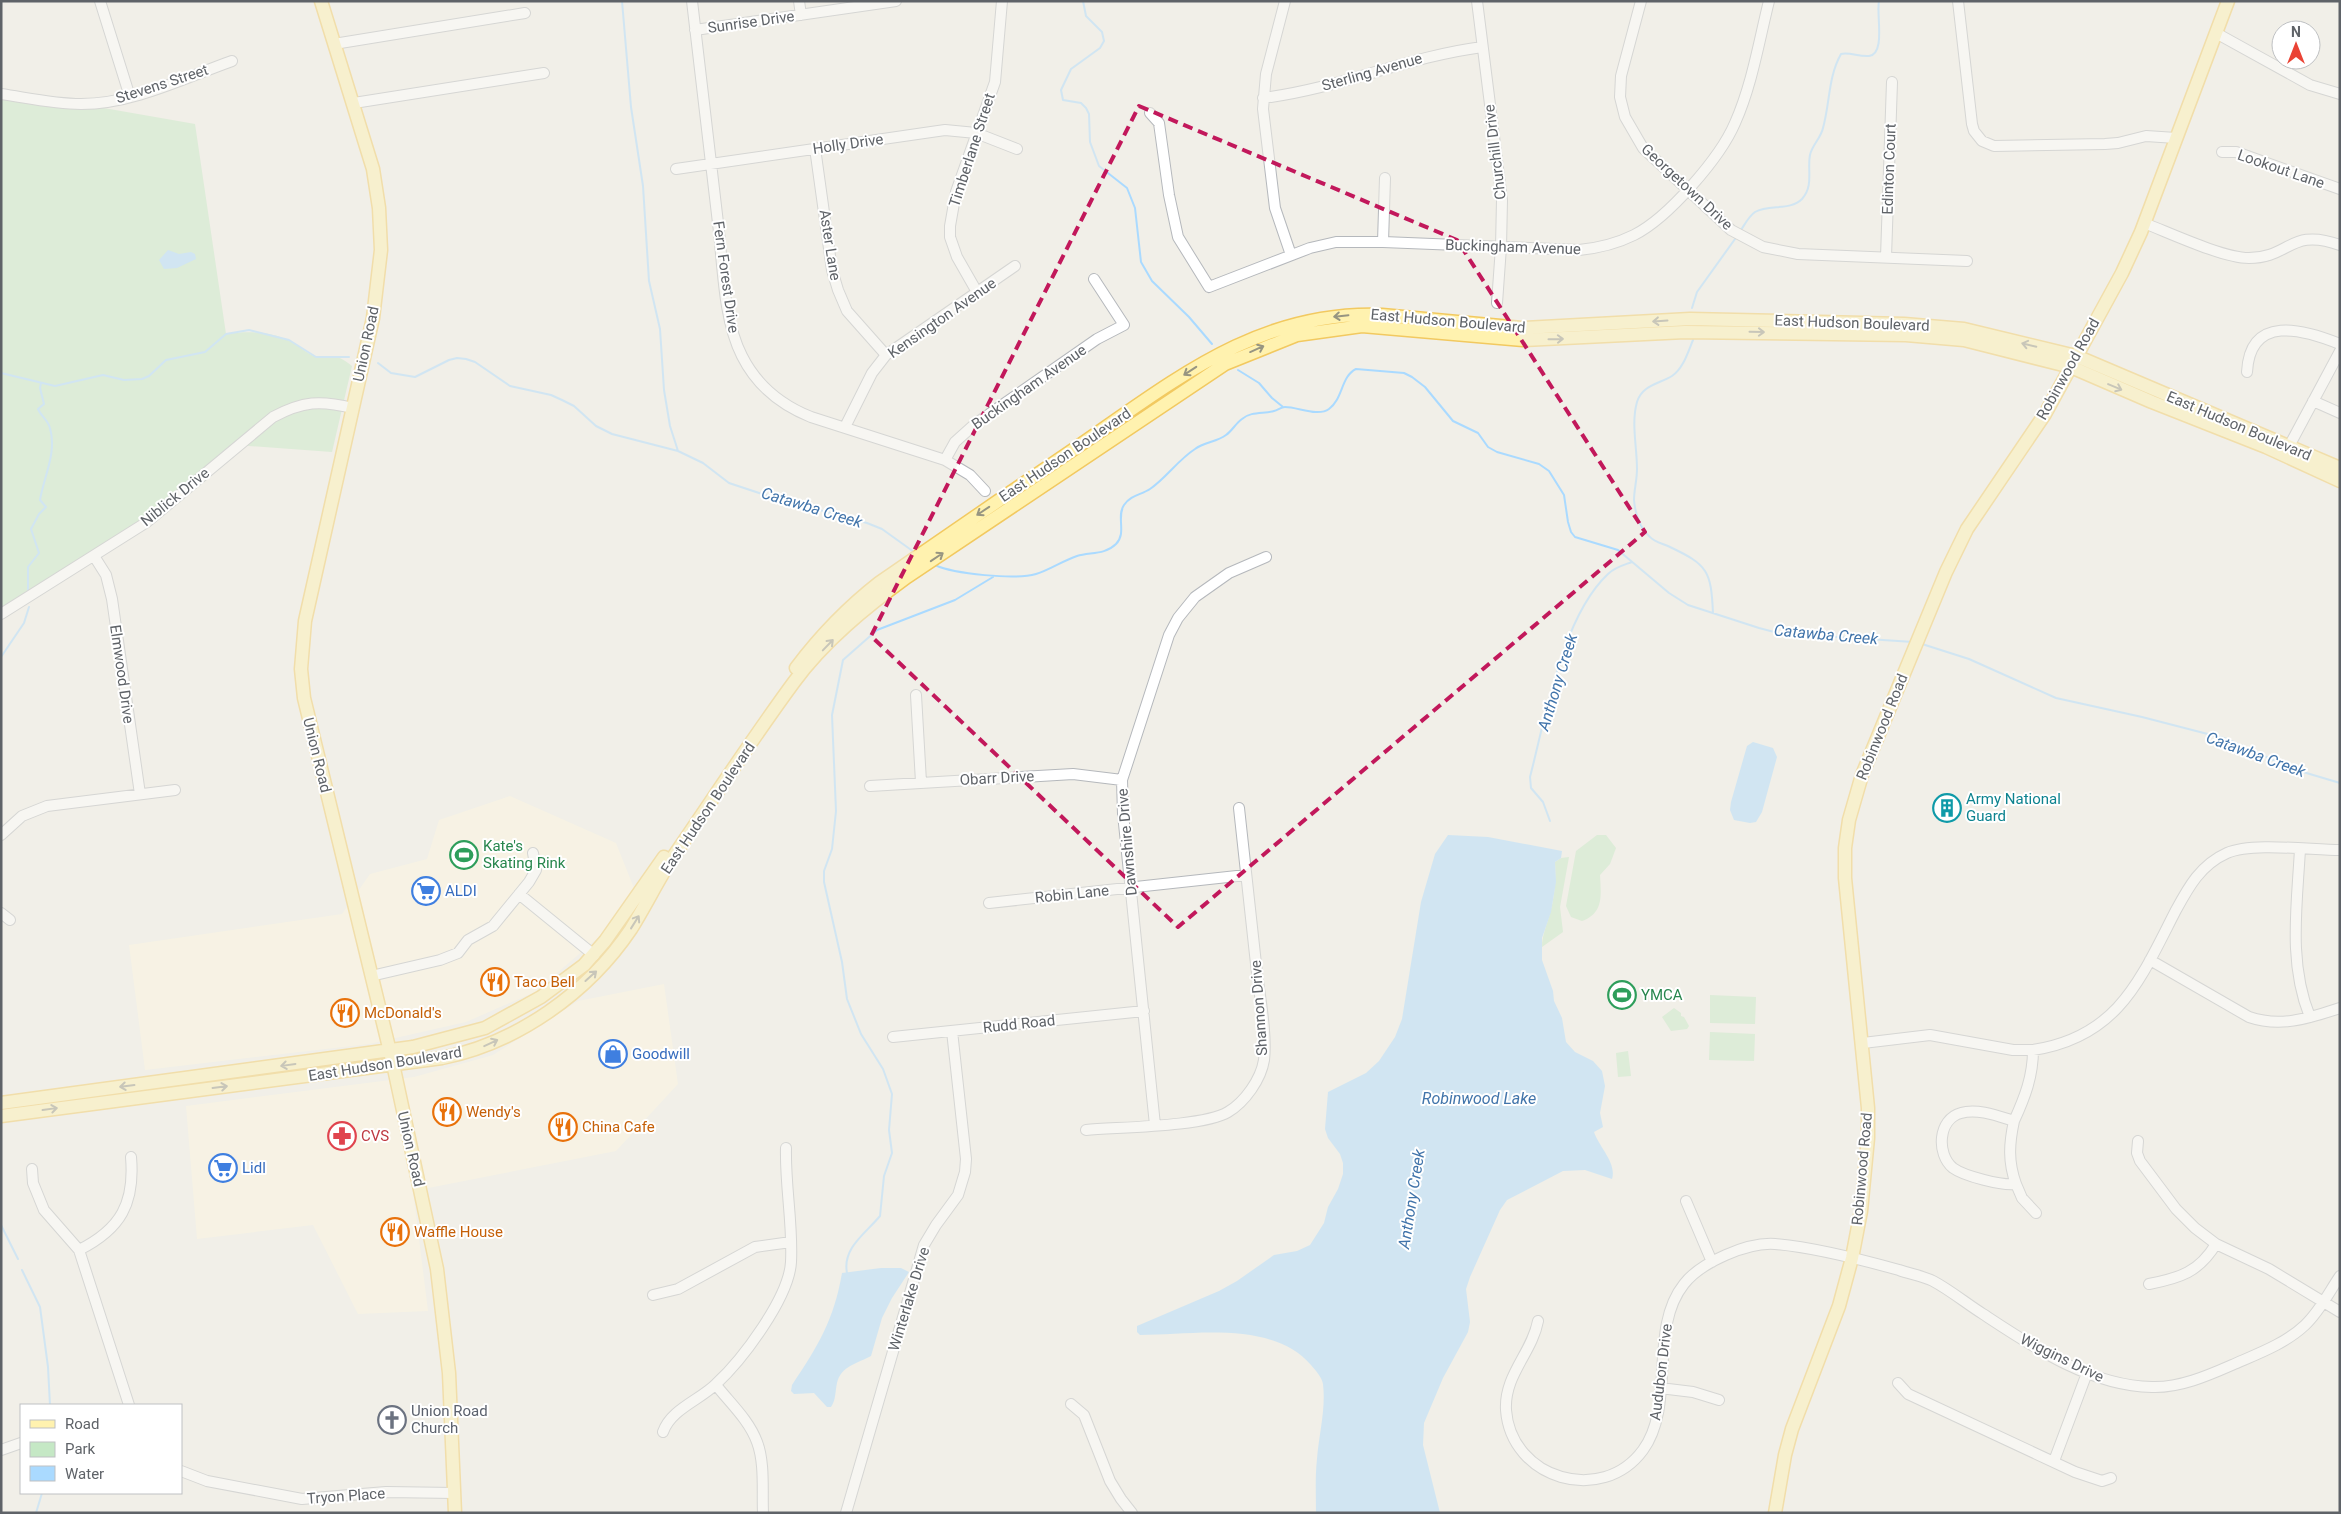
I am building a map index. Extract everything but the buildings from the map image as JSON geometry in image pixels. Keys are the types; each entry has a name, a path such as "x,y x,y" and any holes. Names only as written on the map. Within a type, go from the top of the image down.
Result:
{"main road":[{"name":"Union Road","path":"321,1 354,103 377,189 381,250 374,309 306,621 302,669 308,718 392,1064 426,1214 443,1308 450,1373 455,1513"},
{"name":"Robinwood Road","path":"1775,1513 1785,1455 1792,1429 1839,1306 1852,1258 1861,1211 1868,1138 1863,1043 1845,878 1846,838 1852,807 1862,775 1906,667 1968,529 2045,414 2122,273 2144,224 2228,1"},
{"name":"East Hudson Boulevard","path":"902,574 954,531 1161,390 1225,350 1274,330 1326,317 1359,314 1382,314 1522,328 1690,319 1904,324 1964,329 2074,361 2287,451 2340,468"},
{"name":"East Hudson Boulevard","path":"1,1103 434,1043 495,1024 541,997 576,972 594,955 625,915 824,632 858,600 966,537 1224,364 1296,335 1362,326 1523,340 1685,332 1906,335 1964,340 2074,361"},
{"name":"East Hudson Boulevard","path":"2287,451 2340,481"},
{"name":"East Hudson Boulevard","path":"1,1116 442,1058 481,1048 540,1018 590,976 611,954 630,929 672,859 762,721"}],"street":[{"path":"100,1 130,97"},
{"name":"Fern Forest Drive","path":"692,1 731,324 741,355 758,382 783,403 811,417 945,460 970,475 985,491"},
{"path":"799,1 801,15"},
{"name":"Sunrise Drive","path":"695,30 896,1"},
{"name":"Timberlane Street","path":"977,292 955,252 950,237 950,226 952,204 995,82 1002,1"},
{"path":"1286,1 1266,74 1263,98 1275,208 1291,255"},
{"name":"Churchill Drive","path":"1477,1 1500,172 1502,247 1497,303"},
{"name":"Georgetown Drive","path":"1641,1 1621,76 1622,107 1629,127 1642,148 1731,230 1763,247 1798,254 1967,261"},
{"name":"Buckingham Avenue","path":"1150,113 1159,123 1169,195 1178,237 1209,287 1291,255 1336,242 1383,242 1579,250 1613,244 1640,232 1659,218 1720,151 1736,122 1769,1"},
{"path":"1958,1 1972,124 1974,131 1982,141 1994,146 2053,146 2118,144 2146,136 2176,138"},
{"path":"334,44 525,13"},
{"path":"2216,33 2310,85 2340,94"},
{"name":"Sterling Avenue","path":"1263,98 1320,88 1437,54 1482,47"},
{"name":"Stevens Street","path":"1,94 72,104 94,104 130,97 232,60"},
{"path":"354,103 544,74"},
{"name":"Edinton Court","path":"1886,257 1892,82"},
{"name":"Holly Drive","path":"676,169 945,130 976,133 1017,149"},
{"name":"Aster Lane","path":"815,148 832,270 838,290 847,311 859,328 886,355"},
{"name":"Lookout Lane","path":"2222,152 2236,152 2340,189"},
{"path":"1383,242 1385,178"},
{"path":"2144,224 2238,257 2263,256 2298,240 2309,238 2340,245"},
{"name":"Kensington Avenue","path":"845,427 867,382 886,355 1015,266"},
{"name":"Buckingham Avenue","path":"945,460 955,442 975,424 1097,339 1124,325 1094,279"},
{"path":"2247,372 2248,357 2253,347 2261,338 2274,332 2298,330 2340,344"},
{"path":"2287,451 2340,351"},
{"path":"2313,401 2340,413"},
{"name":"Niblick Drive","path":"1,614 147,522 273,417 291,408 320,402 353,408"},
{"name":"Elmwood Drive","path":"94,556 106,575 112,599 140,794"},
{"name":"Dawnshire Drive","path":"1155,1125 1123,814 1122,780 1163,648 1178,618 1195,597 1215,581 1266,556"},
{"path":"916,695 921,782"},
{"name":"Obarr Drive","path":"870,786 1073,774 1122,780"},
{"path":"1,835 22,816 39,808 56,804 175,790"},
{"name":"Shannon Drive","path":"1086,1130 1155,1125 1210,1118 1229,1111 1248,1093 1261,1071 1264,1061 1264,1042 1239,808"},
{"path":"1863,1043 1930,1036 2012,1050 2033,1050 2072,1041 2102,1023 2128,996 2150,960 2191,883 2212,862 2239,849 2340,850"},
{"path":"2300,849 2296,961 2300,987 2310,1017"},
{"path":"371,976 440,960 458,953 468,940 493,926 535,873 533,853"},
{"name":"Robin Lane","path":"988,902 1246,875"},
{"path":"519,894 594,955"},
{"path":"1,913 10,920"},
{"path":"2150,960 2249,1016 2262,1021 2292,1022 2340,1008"},
{"name":"Rudd Road","path":"893,1037 1144,1011"},
{"name":"Winterlake Drive","path":"846,1513 924,1245 936,1225 954,1202 963,1183 966,1159 952,1031"},
{"path":"2033,1050 2033,1068 2025,1097 2014,1121 2009,1144 2010,1168 2016,1184 2022,1198 2036,1213"},
{"path":"2014,1121 1983,1112 1960,1113 1949,1120 1942,1133 1942,1149 1953,1168 1992,1183 2006,1186 2016,1184"},
{"path":"2138,1141 2136,1153 2140,1161 2176,1209 2195,1228 2216,1244 2269,1269 2340,1312"},
{"path":"663,1432 672,1417 716,1385 755,1337 778,1302 790,1272 791,1242 786,1148"},
{"path":"80,1250 105,1234 121,1216 131,1190 131,1157"},
{"path":"32,1169 35,1189 44,1210 80,1250 129,1404"},
{"path":"1686,1201 1712,1262"},
{"path":"653,1295 678,1289 755,1247 791,1242"},
{"name":"Audubon Drive","path":"1538,1321 1535,1338 1511,1379 1506,1405 1508,1424 1514,1439 1528,1458 1546,1472 1566,1479 1590,1481 1608,1477 1625,1468 1642,1452 1652,1436 1657,1417 1667,1322 1671,1307 1687,1280 1712,1262 1749,1247 1771,1244 1852,1258"},
{"path":"2149,1284 2169,1280 2190,1272 2207,1259 2216,1244"},
{"name":"Wiggins Drive","path":"1852,1258 1932,1280 2014,1335 2087,1373 2114,1383 2154,1388 2197,1380 2266,1350 2289,1337 2307,1323 2340,1276"},
{"path":"2054,1461 2087,1373"},
{"path":"1898,1383 1908,1394 2054,1461 2102,1481 2111,1478"},
{"path":"716,1385 744,1418 757,1442 761,1461 763,1513"},
{"path":"1660,1388 1693,1392 1719,1400"},
{"path":"1071,1404 1084,1415 1110,1481 1132,1513"},
{"path":"1,1450 20,1443"},
{"name":"Tryon Place","path":"182,1471 206,1481 302,1499 386,1492 455,1493"}],"highlighted area":[{"path":"1139,106 1457,240 1645,532 1178,927 871,636"}],"shaded area":[{"path":"510,796 616,843 634,888 600,936 535,992 466,1022 369,1044 145,1070 129,945 342,914 370,874 427,859 439,820"},
{"path":"664,984 678,1084 616,1151 413,1191 428,1311 358,1314 313,1225 197,1239 186,1106 414,1077 493,1055 578,1001"}],"green space":[{"path":"1,97 98,107 195,124 226,334 250,332 274,335 293,343 316,357 341,358 352,366 332,452 235,445 145,520 1,610"},
{"path":"1597,835 1606,835 1616,848 1610,864 1600,875 1601,896 1598,908 1589,918 1582,921 1571,917 1566,906 1576,851"},
{"path":"1569,857 1560,907 1563,932 1542,947 1554,894 1555,862 1561,858"},
{"path":"1710,995 1756,997 1755,1024 1710,1023"},
{"path":"1674,1008 1684,1017 1689,1026 1687,1029 1671,1031 1662,1017"},
{"path":"1710,1032 1755,1034 1754,1061 1709,1060"},
{"path":"1628,1051 1631,1076 1618,1077 1616,1053"}],"water":[{"path":"168,250 179,254 191,252 195,254 196,259 177,268 164,269 159,260"},
{"path":"1753,742 1773,748 1777,757 1762,812 1756,822 1750,823 1734,820 1730,810 1747,746"},
{"name":"Robinwood Lake","path":"1448,835 1488,837 1562,851 1561,858 1555,862 1556,882 1551,912 1542,938 1542,960 1553,991 1554,1001 1562,1018 1566,1042 1575,1052 1593,1061 1602,1071 1605,1086 1600,1113 1603,1127 1594,1132 1610,1161 1613,1173 1612,1179 1585,1170 1563,1171 1507,1200 1500,1210 1466,1289 1470,1322 1468,1332 1443,1378 1424,1423 1423,1445 1440,1513 1316,1513 1316,1466 1324,1393 1321,1379 1311,1365 1295,1351 1275,1341 1254,1336 1231,1333 1140,1335 1137,1332 1137,1326 1219,1291 1274,1255 1297,1251 1310,1245 1324,1223 1328,1207 1338,1189 1343,1174 1343,1163 1340,1154 1328,1138 1325,1129 1328,1092 1366,1073 1379,1061 1395,1037 1402,1019 1421,902 1435,854"},
{"path":"881,1268 901,1268 909,1272 882,1318 871,1356 842,1373 837,1383 835,1399 831,1407 827,1407 814,1393 794,1394 791,1391 792,1385 810,1358 830,1319 842,1273"}],"waterway":[{"path":"622,1 631,107 643,186 649,281 660,329 664,390 670,426 678,451"},
{"path":"1083,1 1086,16 1102,32 1104,41 1100,48 1071,69 1061,90 1063,100 1081,103 1086,108 1089,114 1090,142 1099,166 1127,188 1135,208 1141,262 1152,281 1189,317 1212,344"},
{"path":"1741,230 1755,212 1767,208 1792,205 1797,203 1806,194 1809,183 1810,155 1822,132 1831,81 1837,63 1841,54 1865,56 1874,54 1879,41 1879,1"},
{"path":"1692,308 1697,292 1735,239"},
{"name":"Catawba Creek","path":"1,373 55,386 103,375 124,380 142,379 149,376 166,360 205,352 226,334 249,330 289,340 316,357 349,357"},
{"path":"1693,340 1685,360 1676,373 1647,388 1639,396 1635,410 1634,427 1637,469 1634,500 1639,520 1643,529 1650,537 1683,553 1705,571 1711,588 1713,613"},
{"name":"Catawba Creek","path":"378,363 391,373 415,377 449,360 457,358 475,362 510,386 551,395 574,406 596,426 612,434 678,451 703,463 729,483 768,496 867,523 882,529 914,552"},
{"name":"Catawba Creek","path":"935,565 970,573 1026,576 1036,574 1077,556 1097,553 1112,548 1121,535 1121,515 1124,505 1133,497 1156,485 1189,453 1222,437 1249,415 1275,411 1282,407 1314,412 1329,409 1337,400 1347,377 1356,369 1404,373 1412,377 1425,387 1453,421 1478,433 1488,447 1497,452 1539,464 1549,471 1564,495 1568,522 1571,532 1575,537 1618,550 1669,593 1688,605 1778,633 1913,642"},
{"path":"1238,370 1259,383 1283,407"},
{"path":"28,591 28,567 39,553 31,529 39,514 46,507 40,500 52,446 49,425 38,409 44,404 40,388 41,383"},
{"name":"Anthony Creek","path":"1550,821 1543,802 1531,788 1530,777 1558,669 1567,641 1592,593 1608,574 1620,566 1632,562"},
{"path":"847,1273 846,1264 852,1248 880,1216 884,1176 892,1153 889,1130 892,1094 883,1069 861,1034 847,999 842,962 824,882 824,871 832,849 836,811 832,715 843,660 877,630 955,600 993,577"},
{"path":"1,657 24,623 29,607"},
{"name":"Catawba Creek","path":"1922,644 1969,659 2056,698 2142,717 2227,739 2293,769 2340,783"},
{"path":"1,1225 18,1259"},
{"path":"22,1270 40,1307 48,1367 50,1404"},
{"path":"36,1513 42,1494"}],"place":[{"name":"Army National Guard","path":"1947,808"},
{"name":"Kate's Skating Rink","path":"464,855"},
{"name":"ALDI","path":"426,891"},
{"name":"Taco Bell","path":"495,982"},
{"name":"YMCA","path":"1622,995"},
{"name":"McDonald's","path":"345,1013"},
{"name":"Goodwill","path":"613,1054"},
{"name":"Wendy's","path":"447,1112"},
{"name":"China Cafe","path":"563,1127"},
{"name":"CVS","path":"342,1136"},
{"name":"Lidl","path":"223,1168"},
{"name":"Waffle House","path":"395,1232"},
{"name":"Union Road Church","path":"392,1420"}]}
